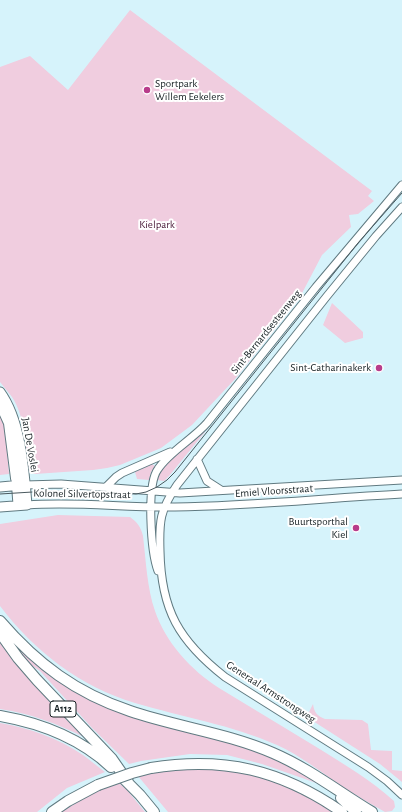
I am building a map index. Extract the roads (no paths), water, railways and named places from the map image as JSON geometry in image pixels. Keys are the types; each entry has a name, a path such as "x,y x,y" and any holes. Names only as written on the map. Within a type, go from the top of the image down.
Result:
{"highway":[{"path":"0,403 9,423 19,482"},
{"path":"0,621 35,657 58,676 109,704 131,712 214,733 273,753 306,771 371,812"},
{"name":"A112","path":"0,633 36,680 112,759 128,782 154,812"},
{"path":"0,716 14,718 38,725 60,734 105,761 128,782"},
{"path":"52,812 68,801 98,785 132,772 168,765 224,764 252,769 287,781 305,789 342,812"},
{"path":"306,771 336,794 356,812"}],"main road":[{"name":"Jan De Voslei","path":"0,392 15,421 19,482 23,505"},
{"name":"Kolonel Silvertopstraat","path":"0,487 19,482"},
{"name":"Kolonel Silvertopstraat","path":"0,507 23,505"}],"street":[{"name":"Sint-Bernardsesteenweg","path":"152,507 154,477 158,468 207,423 316,287 402,185"},
{"path":"164,507 172,492 197,459 376,236 402,207"},
{"path":"107,486 122,473 161,457 184,444"},
{"path":"197,459 207,482 223,491"},
{"name":"Emiel Vloorsstraat","path":"152,491 223,491 402,480"},
{"name":"Kolonel Silvertopstraat","path":"19,482 107,486 152,491"},
{"name":"Emiel Vloorsstraat","path":"164,507 225,506 402,494"},
{"name":"Kolonel Silvertopstraat","path":"23,505 85,504 164,507"},
{"name":"Generaal Armstrongweg","path":"152,507 155,563 161,579 168,607 180,632 207,662 225,677 368,767 387,781 402,795"},
{"name":"Generaal Armstrongweg","path":"161,579 160,519 164,507"}],"tram line":[{"path":"0,494 49,491 136,494 146,492 167,480 175,472 358,243 402,193"}],"place":[{"name":"Sportpark Willem Eekelers","path":"147,90"},
{"name":"Sint-Catharinakerk","path":"379,368"},
{"name":"Buurtsporthal Kiel","path":"356,528"}],"park label":[{"name":"Kielpark","path":"157,225"}]}
